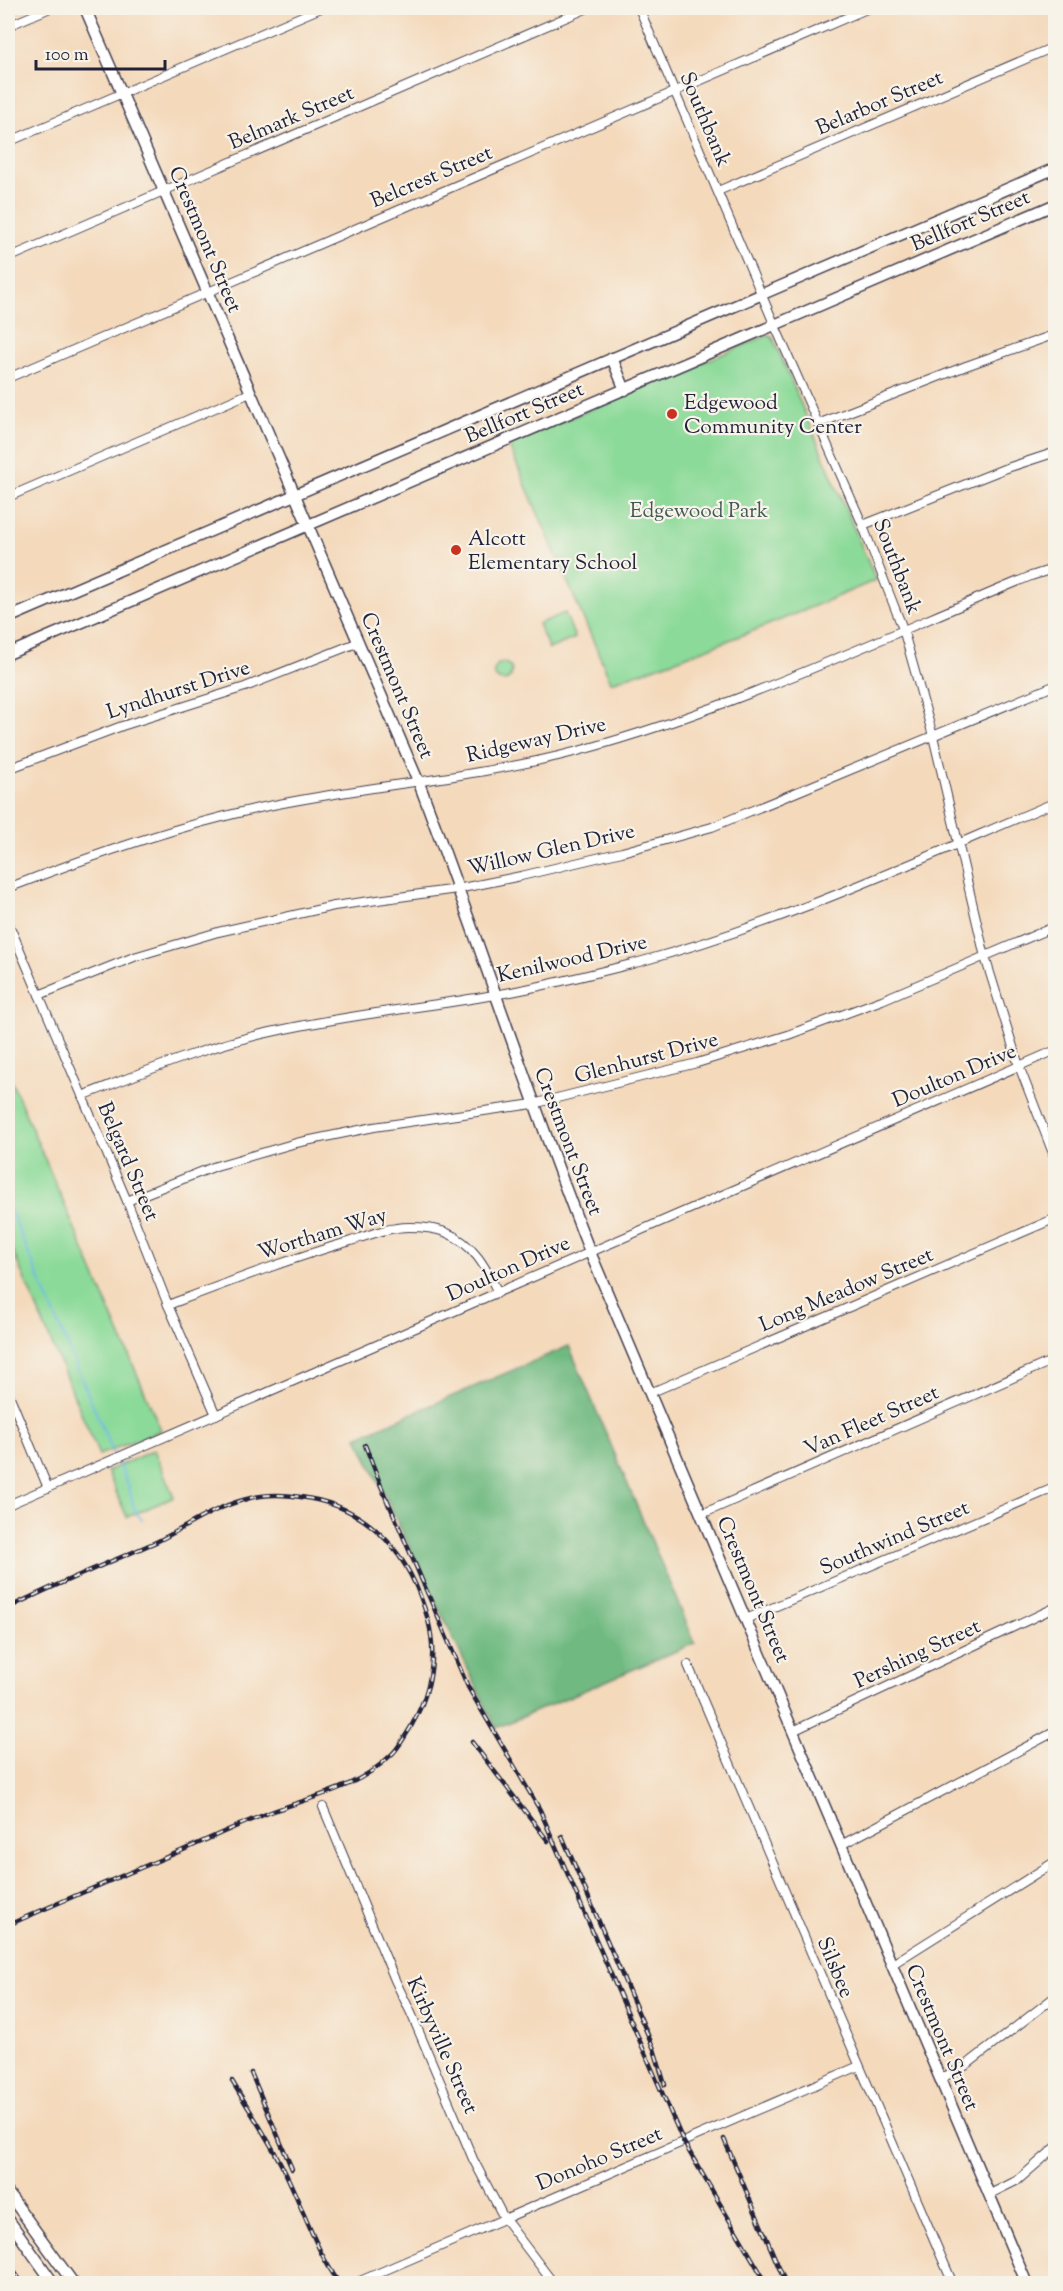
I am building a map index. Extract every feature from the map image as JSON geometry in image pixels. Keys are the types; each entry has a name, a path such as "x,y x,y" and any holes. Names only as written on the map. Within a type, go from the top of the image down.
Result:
{"main road":[{"name":"Crestmont Street","path":"85,8 418,783 496,995 533,1104 590,1252 1027,2283"},
{"name":"Bellfort Street","path":"8,618 1056,168"},
{"name":"Bellfort Street","path":"8,654 1056,204"},
{"path":"612,358 625,390"},
{"path":"8,2193 74,2283"},
{"path":"8,2219 54,2283"}],"street":[{"path":"8,26 50,8"},
{"path":"8,142 321,8"},
{"name":"Belmark Street","path":"8,258 588,8"},
{"name":"Southbank","path":"639,8 863,525 903,629 933,736 984,957 1019,1066 1056,1161"},
{"name":"Belcrest Street","path":"8,378 869,8"},
{"name":"Belarbor Street","path":"717,192 1056,46"},
{"path":"818,424 966,366 1056,334"},
{"path":"8,497 250,393"},
{"path":"863,525 1004,469 1056,452"},
{"name":"Ridgeway Drive","path":"8,888 107,850 178,828 270,806 495,770 578,751 673,722 775,683 1056,568"},
{"name":"Lyndhurst Drive","path":"8,769 122,726 244,687 359,642"},
{"name":"Willow Glen Drive","path":"39,995 134,957 218,932 334,906 457,889 622,852 712,827 1056,685"},
{"name":"Kenilwood Drive","path":"82,1096 173,1060 269,1032 371,1012 496,995 640,962 749,929 842,894 1056,802"},
{"name":"Belgard Street","path":"8,922 216,1415"},
{"name":"Glenhurst Drive","path":"127,1201 216,1166 296,1143 374,1127 533,1104 697,1063 788,1035 882,1000 1056,926"},
{"name":"Doulton Drive","path":"8,1506 1056,1050"},
{"name":"Long Meadow Street","path":"650,1393 1056,1218"},
{"name":"Wortham Way","path":"168,1305 340,1244 407,1227 437,1230 460,1241 475,1252 486,1266 498,1293"},
{"name":"Van Fleet Street","path":"702,1514 1056,1359"},
{"path":"8,1392 48,1488"},
{"name":"Southwind Street","path":"746,1619 1056,1486"},
{"name":"Pershing Street","path":"793,1731 1056,1607"},
{"name":"Silsbee","path":"688,1665 953,2283"},
{"path":"841,1845 1056,1731"},
{"name":"Kirbyville Street","path":"323,1807 473,2159 504,2218 554,2283"},
{"path":"891,1965 1056,1861"},
{"path":"940,2079 965,2066 1056,1996"},
{"name":"Donoho Street","path":"353,2283 859,2066"},
{"path":"990,2194 1018,2180 1056,2147"}],"green space":[{"name":"Edgewood Park","path":"768,335 773,338 876,580 745,634 611,682 508,444"},
{"path":"565,613 575,638 549,649 538,624"},
{"path":"503,663 509,666 512,672 509,678 503,681 497,678 494,672 497,666"},
{"path":"8,1073 161,1430 99,1455 8,1240"},
{"path":"569,1346 695,1643 496,1728 357,1437"},
{"path":"154,1450 174,1497 127,1517 107,1471"}],"waterway":[{"path":"8,1205 114,1455"},
{"path":"117,1460 128,1485 135,1511 142,1520"}],"railway":[{"path":"365,1445 389,1506"},
{"path":"8,1608 156,1542 231,1504 259,1496 291,1496 331,1504 352,1513 386,1540 400,1557 421,1597 428,1620 432,1651 429,1682 419,1711 399,1745 378,1767 349,1784 248,1821 8,1925"},
{"path":"387,1499 468,1687 540,1810 683,2141 767,2284"},
{"path":"472,1742 548,1841"},
{"path":"562,1836 654,2049 665,2085"},
{"path":"251,2073 292,2169"},
{"path":"232,2081 277,2157 316,2242 340,2284"},
{"path":"724,2139 786,2284"},
{"path":"8,2263 23,2284"}],"place":[{"name":"Edgewood Community Center","path":"672,414"},
{"name":"Alcott Elementary School","path":"456,550"}]}
